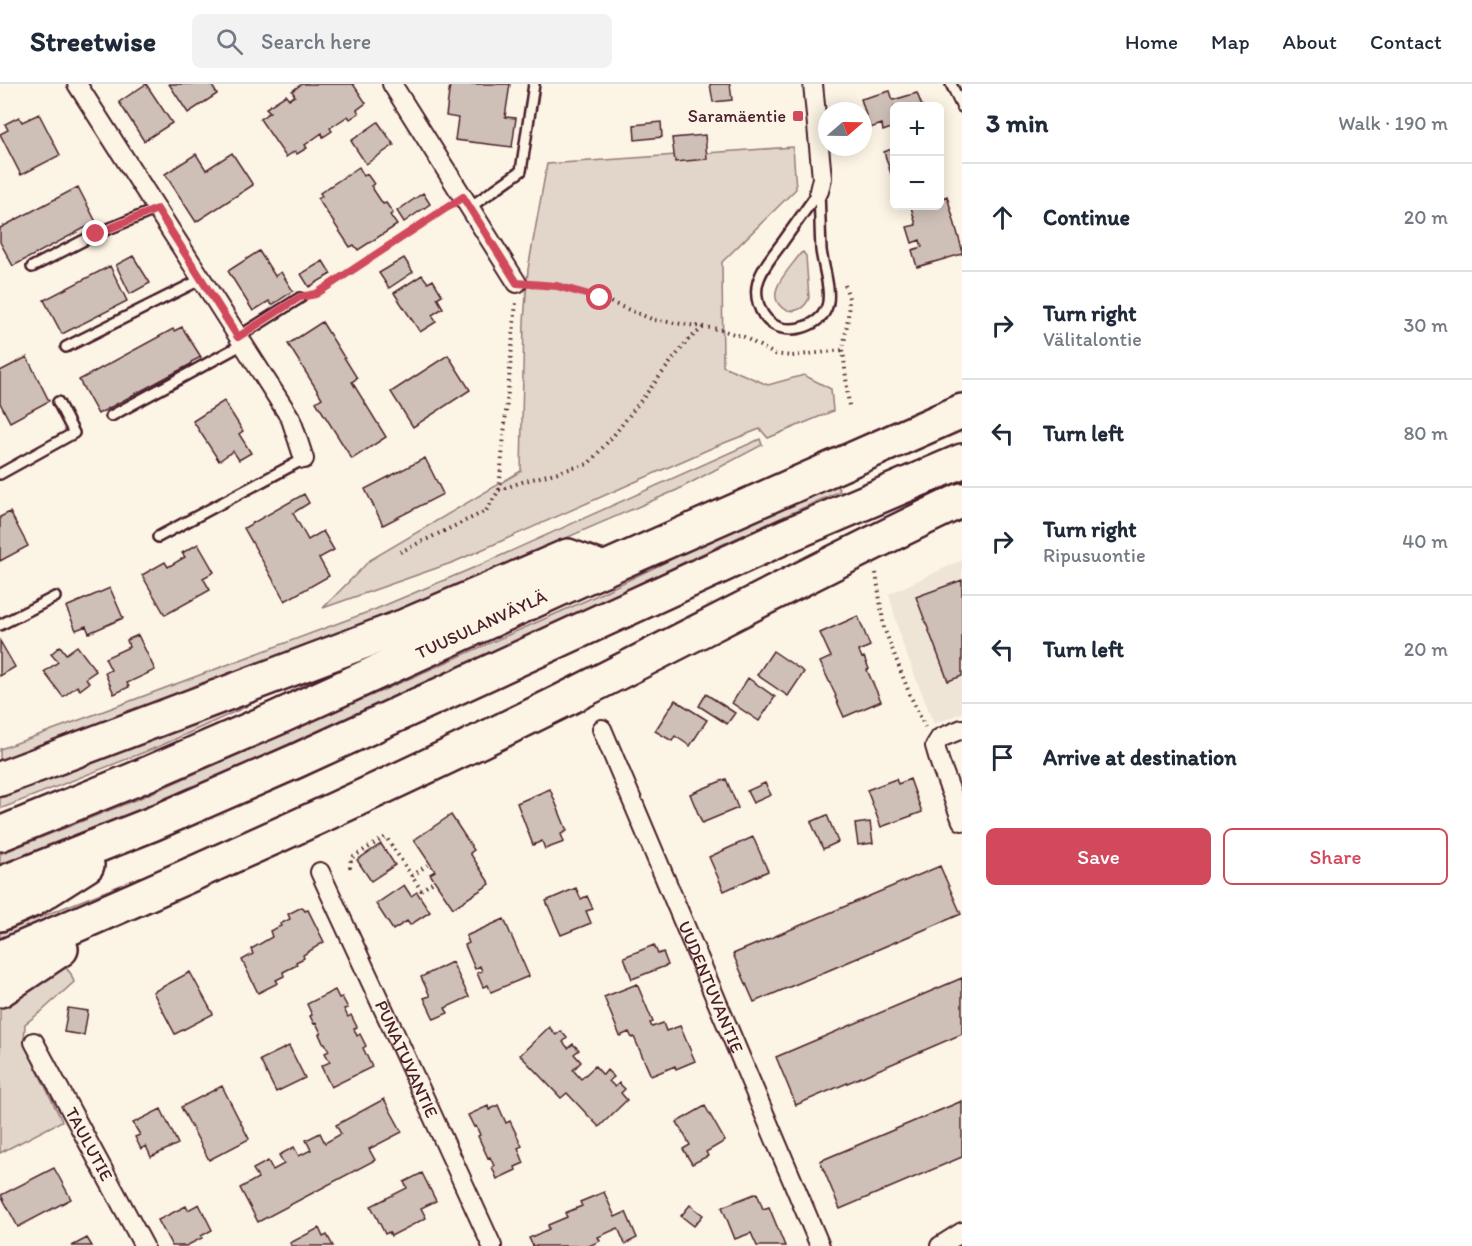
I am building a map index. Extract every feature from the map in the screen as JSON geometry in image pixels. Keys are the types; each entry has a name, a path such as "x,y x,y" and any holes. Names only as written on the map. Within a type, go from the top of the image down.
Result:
{"highway":[{"name":"TUUSULANVÄYLÄ","path":"0,834 134,780 267,722 604,569 962,411"},
{"path":"0,884 152,824 296,761 786,537 962,461"},
{"path":"0,958 375,791 560,702 858,550 962,500"},
{"path":"0,779 405,626 568,556 604,569"},
{"path":"0,914 32,900 152,824"},
{"path":"0,990 51,955 278,835"}],"street":[{"path":"77,84 291,418 304,459"},
{"path":"392,84 517,283"},
{"path":"813,84 822,178 819,191"},
{"name":"UUDENTUVANTIE","path":"602,729 820,1246"},
{"path":"962,729 940,738 935,746 962,821"},
{"name":"PUNATUVANTIE","path":"320,872 492,1246"},
{"name":"TAULUTIE","path":"34,1042 144,1246"},
{"path":"940,1246 962,1232"}],"lane":[{"path":"466,202 521,171 534,84"},
{"path":"951,84 962,106"},
{"path":"819,191 821,253 829,298 826,310 816,322 805,327 789,329 772,324 761,311 756,298 758,281 767,264 819,191"},
{"path":"32,267 96,234 157,209"},
{"path":"66,347 201,279"},
{"path":"111,416 241,340 300,297"},
{"path":"0,474 74,433 58,402"},
{"path":"158,537 304,459"},
{"path":"0,625 55,597"}],"path":[{"path":"300,297 316,294 466,202"},
{"path":"844,280 849,298 843,350 849,406"},
{"path":"400,552 486,511 499,490 517,283 557,286 600,298 654,320 718,329 744,337 774,354 792,356 843,350"},
{"path":"499,490 588,464 614,435 688,340 705,327"},
{"path":"876,573 884,628 909,695 925,727 940,738"},
{"path":"350,868 351,858 386,837 422,890 435,881"},
{"path":"412,876 430,863"}],"shaded area":[{"path":"793,147 796,189 722,262 723,366 768,385 804,375 831,389 833,411 768,438 760,429 714,447 454,562 323,608 370,560 521,471 524,321 528,269 547,164"},
{"path":"803,252 806,256 809,298 800,309 787,310 777,302 777,288 784,275"},
{"path":"760,439 762,445 677,490 390,614 120,715 0,765 0,749 376,609 480,565"},
{"path":"837,485 840,491 289,745 145,808 0,866 0,854 140,798 587,600 705,543"},
{"path":"962,560 962,713 934,724 902,643 889,594"},
{"path":"246,702 248,706 160,746 0,809 0,797"},
{"path":"171,865 175,868 0,946 0,933"},
{"path":"63,964 74,982 25,1024 24,1043 62,1121 0,1153 0,1008"}],"building":[{"path":"146,84 172,123 144,141 119,102"},
{"path":"169,84 211,84 217,94 188,113"},
{"path":"302,84 353,84 366,103 357,110 359,113 350,119 348,116 330,128 332,131 323,137 322,133 305,145 307,148 297,154 295,151 286,157 260,119 270,112 266,108 286,95 289,99 295,96 292,91"},
{"path":"450,84 510,84 505,117 516,118 512,147 455,140 458,118 446,116"},
{"path":"710,84 730,84 732,100 713,102"},
{"path":"890,91 893,100 917,93 920,102 890,102 890,128 883,131 882,124 872,127 872,102 862,102 861,99"},
{"path":"39,114 60,155 21,175 0,134 8,130 5,124 19,117 22,122"},
{"path":"378,122 394,145 366,164 351,141"},
{"path":"661,122 662,137 635,140 634,125"},
{"path":"705,135 707,159 675,162 672,138"},
{"path":"890,150 890,171 884,152"},
{"path":"232,153 253,185 196,222 165,174 196,154 206,170"},
{"path":"359,167 364,176 367,174 374,184 371,186 383,204 386,203 393,213 390,215 397,225 358,250 354,245 350,247 318,199 322,196 320,193"},
{"path":"78,187 96,222 13,266 0,242 0,228"},
{"path":"423,193 430,204 404,222 397,211"},
{"path":"947,196 962,254 917,267 912,250 922,247 920,240 912,243 907,227 916,225 912,210 944,210 944,197"},
{"path":"259,251 275,276 281,272 293,291 272,305 269,301 253,311 228,271"},
{"path":"133,256 150,283 130,294 116,265"},
{"path":"404,258 413,272 389,288 379,273"},
{"path":"323,261 331,274 309,287 301,274"},
{"path":"110,266 127,301 62,334 44,300"},
{"path":"422,275 428,283 433,280 442,295 437,298 443,308 432,315 436,322 420,332 394,293"},
{"path":"322,322 357,378 352,382 386,437 352,459 316,402 322,398 288,344"},
{"path":"182,327 201,357 98,414 79,380 173,329 174,331"},
{"path":"448,355 470,390 413,427 391,392"},
{"path":"27,357 49,401 10,422 0,403 0,371"},
{"path":"224,401 243,431 239,434 251,453 239,460 233,451 219,461 193,421"},
{"path":"425,458 443,494 383,525 365,489"},
{"path":"304,494 309,503 293,513 308,540 323,531 334,550 319,558 329,576 285,601 244,528"},
{"path":"10,512 28,546 0,561 0,517"},
{"path":"198,544 214,572 203,578 210,590 165,615 142,575 165,562 168,567 185,557 182,553"},
{"path":"962,580 962,676 948,681 916,597"},
{"path":"110,588 123,618 89,633 86,626 76,630 66,607"},
{"path":"858,616 870,646 859,651 862,658 864,657 869,669 867,670 881,701 844,717 820,662 831,657 820,633"},
{"path":"138,635 155,670 127,683 129,687 114,694 105,673 111,670 105,658 129,647 127,640"},
{"path":"0,641 15,667 0,676"},
{"path":"60,646 66,654 77,646 96,671 86,678 89,683 80,690 77,686 63,697 44,672 58,662 51,654"},
{"path":"773,651 804,672 788,696 757,675"},
{"path":"748,678 775,697 759,721 732,703"},
{"path":"706,694 735,713 727,724 699,706"},
{"path":"675,700 707,720 690,746 675,736 672,741 655,731"},
{"path":"726,779 738,808 702,823 690,794"},
{"path":"896,779 898,784 910,779 922,812 881,827 867,790"},
{"path":"765,783 771,795 753,803 747,791"},
{"path":"550,789 567,831 561,834 564,842 545,849 542,841 533,845 517,803"},
{"path":"451,815 474,850 470,853 490,884 453,908 430,874 435,871 414,840"},
{"path":"827,815 838,842 823,849 811,822"},
{"path":"870,822 873,843 858,845 855,824"},
{"path":"753,837 768,871 724,891 709,857"},
{"path":"381,844 395,865 371,881 357,860"},
{"path":"940,866 961,914 754,1002 733,954"},
{"path":"404,885 411,896 417,892 430,912 410,925 407,921 393,930 376,904"},
{"path":"576,888 581,899 587,896 593,909 586,911 591,923 561,935 546,901"},
{"path":"302,907 305,911 308,910 324,942 303,955 304,958 296,962 297,965 283,972 284,976 276,980 278,983 258,993 242,960 253,954 251,949 272,937 270,931 290,919 288,914"},
{"path":"504,919 529,976 491,992 488,985 483,987 477,973 482,971 480,966 475,969 465,945 469,943 466,936"},
{"path":"654,945 658,954 663,952 668,965 632,979 624,957"},
{"path":"452,962 469,997 445,1008 448,1013 434,1019 424,998 430,996 421,977"},
{"path":"190,972 213,1014 175,1034 153,992"},
{"path":"962,978 962,1034 796,1105 776,1057"},
{"path":"637,984 653,1022 650,1023 652,1027 663,1023 666,1031 680,1026 695,1061 651,1076 634,1037 632,1038 629,1032 620,1036 604,997"},
{"path":"335,990 348,1008 344,1009 348,1017 351,1015 357,1027 354,1029 357,1036 360,1034 366,1046 363,1048 372,1067 331,1087 321,1066 330,1062 325,1053 329,1051 323,1043 316,1023 314,1024 310,1016 312,1015 307,1004"},
{"path":"68,1008 88,1011 84,1035 64,1032"},
{"path":"549,1027 556,1035 561,1031 567,1038 563,1042 568,1048 573,1044 579,1050 574,1054 581,1062 573,1070 581,1079 595,1066 603,1075 607,1070 614,1077 609,1081 615,1087 619,1083 625,1089 621,1093 627,1100 599,1127 567,1093 561,1098 520,1055"},
{"path":"289,1046 305,1078 276,1092 260,1060"},
{"path":"222,1086 249,1139 209,1160 181,1107"},
{"path":"384,1099 402,1132 369,1149 375,1160 258,1222 240,1188 258,1178 253,1169 268,1161 273,1170 284,1164 279,1155 294,1147 299,1156 311,1150 306,1140 320,1133 325,1143 341,1134 336,1125"},
{"path":"962,1101 962,1157 840,1209 820,1161"},
{"path":"498,1105 506,1123 510,1121 522,1146 518,1148 524,1163 515,1167 516,1170 497,1179 492,1167 494,1166 478,1136 480,1135 476,1126 474,1127 468,1115 488,1106 489,1110"},
{"path":"705,1106 725,1141 706,1152 708,1156 692,1164 683,1149 690,1145 677,1122"},
{"path":"161,1109 178,1144 151,1157 146,1146 141,1149 135,1137 140,1135 133,1123"},
{"path":"54,1168 71,1199 18,1227 1,1195"},
{"path":"422,1173 436,1201 421,1208 426,1218 391,1236 389,1232 385,1234 371,1206 407,1188 404,1182"},
{"path":"604,1192 615,1217 626,1212 637,1238 625,1244 618,1228 598,1237 600,1241 589,1246 533,1246 529,1238 549,1229 548,1225 567,1217 565,1213 582,1206 580,1202"},
{"path":"757,1193 763,1209 769,1207 785,1246 757,1246 751,1233 735,1239 722,1207"},
{"path":"199,1204 212,1230 186,1246 172,1246 158,1220 186,1206 188,1210"},
{"path":"690,1205 703,1215 694,1226 681,1216"},
{"path":"319,1228 323,1237 327,1235 333,1246 292,1246 290,1243"},
{"path":"87,1238 92,1246 72,1246"}],"place":[{"name":"Saramäentie","path":"798,116"}],"route":[{"path":"96,234 157,209 238,337 300,297 316,294 463,197 517,283 557,286 600,298"}]}
